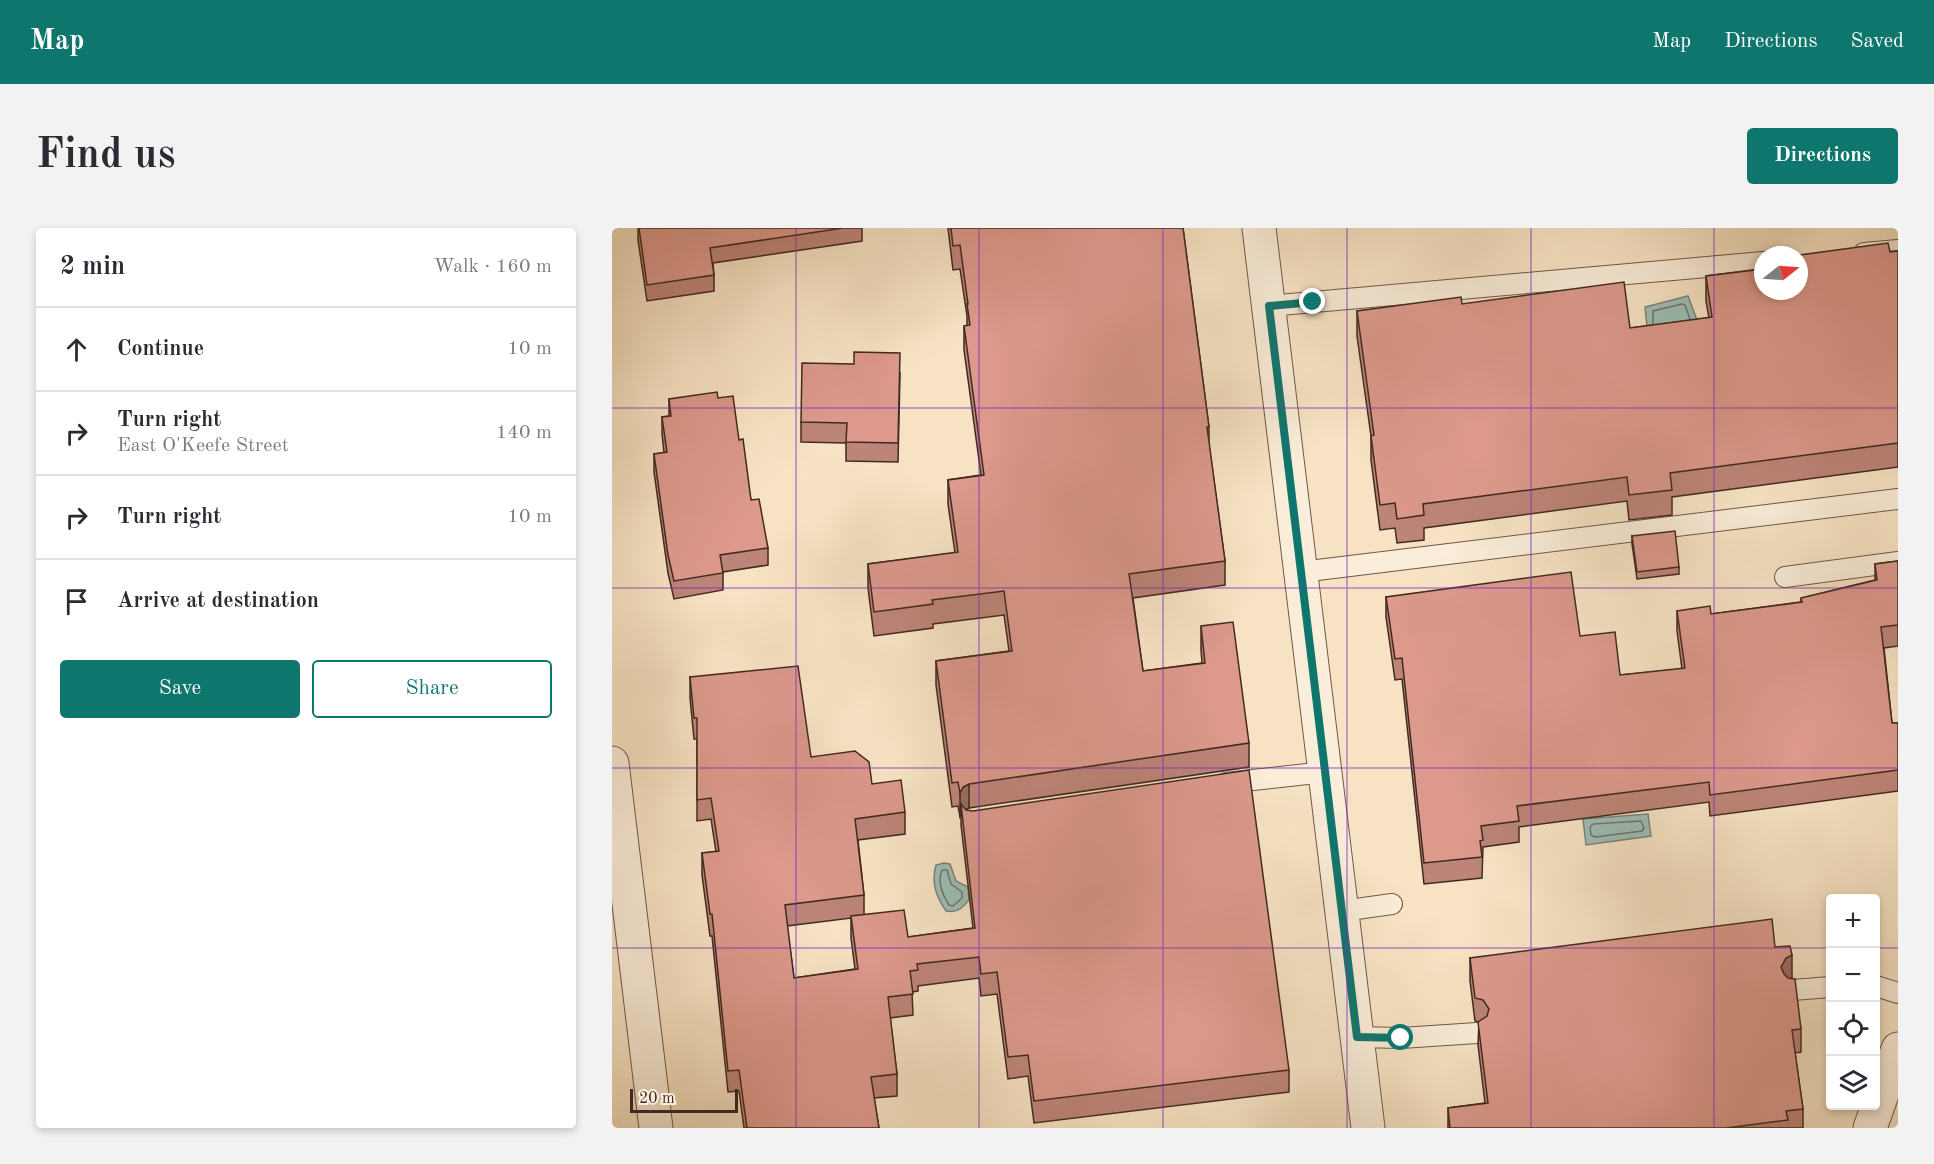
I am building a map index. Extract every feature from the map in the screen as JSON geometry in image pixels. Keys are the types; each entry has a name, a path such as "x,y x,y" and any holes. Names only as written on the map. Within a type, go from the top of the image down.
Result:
{"street":[{"path":"1259,228 1368,1128"},
{"path":"612,762 620,893 656,1128"},
{"path":"1870,1128 1898,1049"}],"lane":[{"path":"1841,255 1898,250"},
{"path":"1269,306 1754,263"},
{"path":"1301,572 1898,500"},
{"path":"1785,577 1898,562"},
{"path":"1206,786 1325,772"},
{"path":"1342,910 1392,904"},
{"path":"1793,990 1826,987"},
{"path":"1880,988 1898,993"},
{"path":"1357,1037 1401,1038 1477,1034"}],"water":[{"path":"1688,296 1700,328 1648,335 1645,307"},
{"path":"1648,814 1651,836 1586,845 1583,819"},
{"path":"950,864 956,881 968,887 969,900 957,911 946,911 935,889 936,865"}],"building":[{"path":"639,228 843,228 710,248 714,275 647,285"},
{"path":"951,228 1183,228 1225,561 1129,574 1143,671 1205,663 1201,626 1233,622 1249,743 969,784 963,787 960,793 958,782 952,783 936,661 1012,651 1004,591 932,600 933,604 874,612 868,564 958,552 948,480 984,475 964,326 970,325 968,304 960,245 953,246"},
{"path":"1888,243 1890,252 1898,251 1898,443 1670,473 1672,490 1629,495 1627,477 1423,504 1424,515 1397,519 1395,503 1380,505 1371,436 1374,435 1357,311 1461,297 1462,304 1624,282 1630,328 1712,317 1706,276 1754,270 1754,300 1808,300 1808,254"},
{"path":"854,352 900,353 898,443 846,442 847,423 801,422 802,363 854,364"},
{"path":"717,392 718,398 733,396 739,440 743,439 751,500 759,499 768,548 720,555 723,573 674,581 668,555 654,454 667,452 662,417 671,416 669,399"},
{"path":"1675,531 1679,567 1637,572 1632,536"},
{"path":"1898,561 1898,625 1881,627 1892,723 1898,723 1898,770 1710,795 1709,782 1517,806 1519,821 1481,826 1482,857 1424,863 1402,658 1395,659 1386,597 1571,572 1580,636 1615,632 1620,675 1685,668 1677,611 1710,606 1711,614 1802,602 1801,598 1877,580 1875,564"},
{"path":"798,666 811,757 855,751 869,762 872,784 901,780 905,812 855,819 864,895 785,905 794,978 858,969 851,916 904,910 908,937 975,928 961,804 966,810 973,811 1249,770 1289,1070 1034,1101 1028,1055 1008,1057 997,972 981,974 979,957 917,964 918,970 910,971 913,994 888,997 897,1074 871,1077 879,1128 747,1128 739,1070 728,1071 712,914 710,914 702,853 719,851 711,798 697,800 697,718 694,718 690,677"},
{"path":"1772,919 1775,947 1790,946 1792,955 1786,958 1781,967 1788,978 1795,979 1801,1029 1792,1030 1803,1109 1786,1111 1788,1120 1726,1128 1450,1128 1448,1108 1488,1103 1478,1022 1487,1016 1489,1009 1483,1000 1475,998 1470,958"}],"route":[{"path":"1313,302 1269,306 1357,1037 1401,1038"}]}
